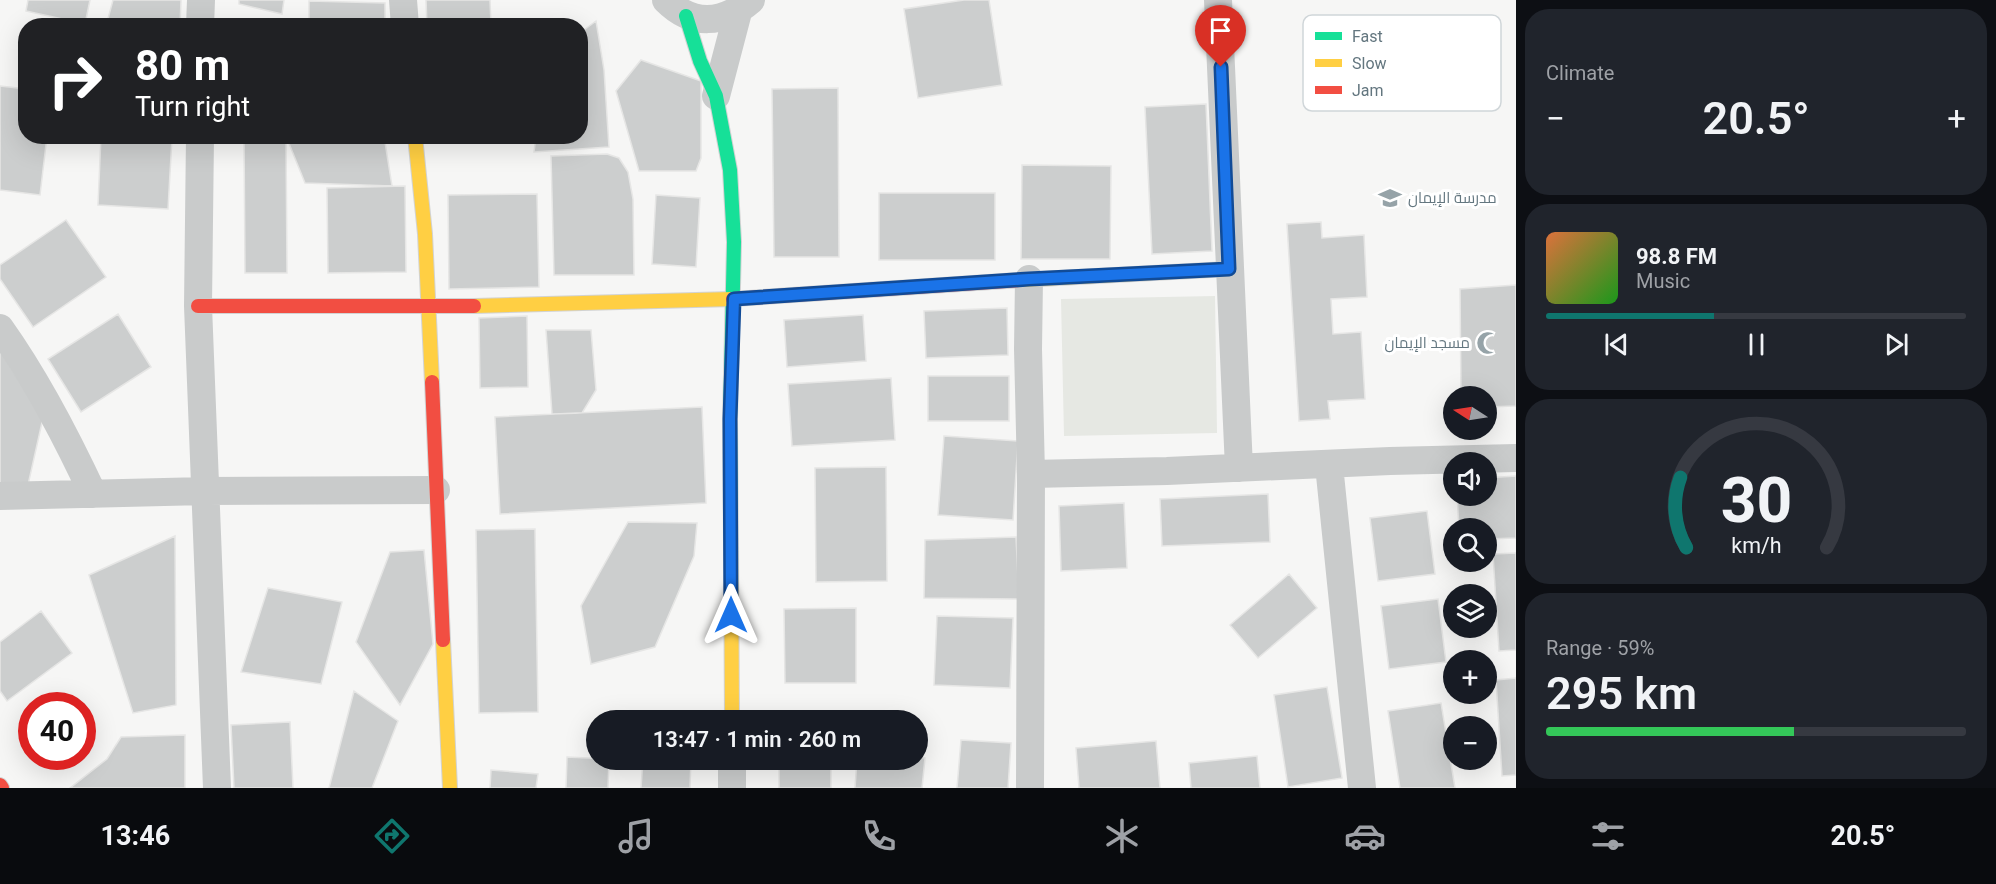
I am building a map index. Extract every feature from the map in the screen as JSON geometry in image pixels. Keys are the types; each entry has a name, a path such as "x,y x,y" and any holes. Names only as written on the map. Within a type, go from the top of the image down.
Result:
{"street":[{"path":"200,18 201,0"},
{"path":"403,0 404,18"},
{"path":"1218,0 1239,468"},
{"path":"676,8 705,19 722,18 745,6"},
{"path":"716,96 745,6"},
{"path":"676,8 716,96 730,170 734,242 730,419 732,710"},
{"path":"200,144 198,306 217,788"},
{"path":"416,144 430,307 450,788"},
{"path":"198,306 430,307 734,299 1029,279 1229,269"},
{"path":"1029,279 1030,788"},
{"path":"0,328 32,376 62,430 93,494"},
{"path":"1031,474 1516,458"},
{"path":"1329,465 1362,788"},
{"path":"0,496 204,491 436,490"},
{"path":"732,770 732,788"}],"shaded area":[{"path":"1215,296 1217,433 1064,436 1061,299"}],"building":[{"path":"28,0 90,0 86,18 58,18 26,11"},
{"path":"113,0 181,0 180,18 108,18"},
{"path":"239,0 284,0 282,14 239,4"},
{"path":"426,0 490,0 491,18 427,18"},
{"path":"964,0 989,0 1002,85 918,98 904,9"},
{"path":"309,1 385,3 385,18 309,18"},
{"path":"596,21 604,70 609,147 534,152 535,144 588,144 588,27"},
{"path":"641,60 701,81 701,158 696,171 639,171 616,91"},
{"path":"0,86 18,88 18,144 46,144 40,195 0,190"},
{"path":"838,88 839,257 774,257 772,89"},
{"path":"1206,104 1212,251 1152,254 1145,107"},
{"path":"101,144 172,144 168,209 98,205"},
{"path":"244,144 286,144 287,273 245,273"},
{"path":"289,144 385,144 392,186 305,183"},
{"path":"607,154 619,158 628,172 633,199 634,275 554,275 551,156"},
{"path":"1022,165 1111,166 1110,259 1021,259"},
{"path":"405,186 406,272 328,273 327,188"},
{"path":"879,193 995,193 995,260 879,260"},
{"path":"537,194 539,287 449,289 448,195"},
{"path":"656,195 700,198 696,267 652,264"},
{"path":"66,220 106,277 33,327 0,279 0,265"},
{"path":"1321,222 1322,238 1364,235 1367,297 1331,299 1333,334 1361,332 1365,399 1328,401 1330,419 1299,421 1287,224"},
{"name":"مسجد الإيمان","path":"1516,285 1516,406 1497,407 1497,386 1461,386 1460,289"},
{"path":"1007,308 1008,355 926,358 924,311"},
{"path":"118,314 151,367 81,412 48,359"},
{"path":"863,315 866,361 787,367 784,320"},
{"path":"527,316 528,387 480,388 479,318"},
{"path":"546,330 591,330 596,390 582,413 552,414"},
{"path":"0,350 43,418 28,485 0,486"},
{"path":"928,376 1009,376 1009,421 928,421"},
{"path":"891,378 895,440 792,446 788,384"},
{"path":"702,407 706,503 500,514 495,417"},
{"path":"944,436 1018,441 1013,520 938,515"},
{"path":"886,467 887,581 816,582 815,468"},
{"path":"1516,476 1516,538 1497,539 1497,518 1458,518 1458,506 1497,506 1497,477"},
{"path":"1268,494 1270,542 1162,546 1160,499"},
{"path":"1124,503 1127,568 1061,571 1059,506"},
{"path":"1427,511 1435,574 1378,581 1370,518"},
{"path":"628,522 697,523 694,556 655,647 591,664 581,606"},
{"path":"535,529 538,712 479,713 476,530"},
{"path":"175,536 176,705 133,713 89,575"},
{"path":"1016,537 1019,599 924,598 925,540"},
{"path":"424,550 433,644 400,705 356,642 390,552"},
{"path":"1516,553 1516,650 1499,651 1497,584 1495,584 1494,572 1497,572 1497,554"},
{"path":"1289,574 1317,608 1258,658 1230,625"},
{"path":"268,588 342,602 321,684 241,672"},
{"path":"1438,599 1444,650 1443,662 1389,669 1381,606"},
{"path":"856,608 856,683 785,683 784,609"},
{"path":"41,611 72,653 7,701 0,691 0,642"},
{"path":"937,616 1013,618 1010,688 934,685"},
{"path":"1516,678 1516,775 1502,776 1497,680"},
{"path":"1327,687 1342,778 1288,787 1274,695"},
{"path":"354,691 398,721 372,788 329,788"},
{"path":"1441,703 1443,770 1452,770 1455,788 1400,788 1388,711"},
{"path":"290,722 293,788 234,788 231,725"},
{"path":"185,735 185,788 70,788 96,770 107,759 121,737"},
{"path":"961,740 1011,743 1008,788 957,788"},
{"path":"1156,741 1160,788 1079,788 1076,748"},
{"path":"1257,756 1260,788 1191,788 1189,763"},
{"path":"567,757 586,758 586,770 609,770 608,788 566,788"},
{"path":"491,770 538,774 536,788 490,788"},
{"path":"642,770 691,770 690,788 641,788"},
{"path":"779,770 831,770 831,788 779,788"},
{"path":"856,770 924,770 922,788 855,788"}],"traffic: fast":[{"path":"686,16 700,61 716,96 730,170 734,242 730,419 731,543"}],"traffic: slow":[{"path":"416,144 425,234 432,382"},
{"path":"1020,280 1229,269"},
{"path":"474,306 733,299"},
{"path":"731,543 732,710"},
{"path":"443,640 450,788"}],"traffic: jam":[{"path":"733,299 1020,280"},
{"path":"198,306 474,306"},
{"path":"432,382 443,640"}],"place":[{"name":"مدرسة الإيمان","path":"1390,198"},
{"name":"مسجد الإيمان","path":"1488,343"}],"route":[{"path":"731,615 730,419 734,299 1029,279 1229,269 1221,67"}]}
